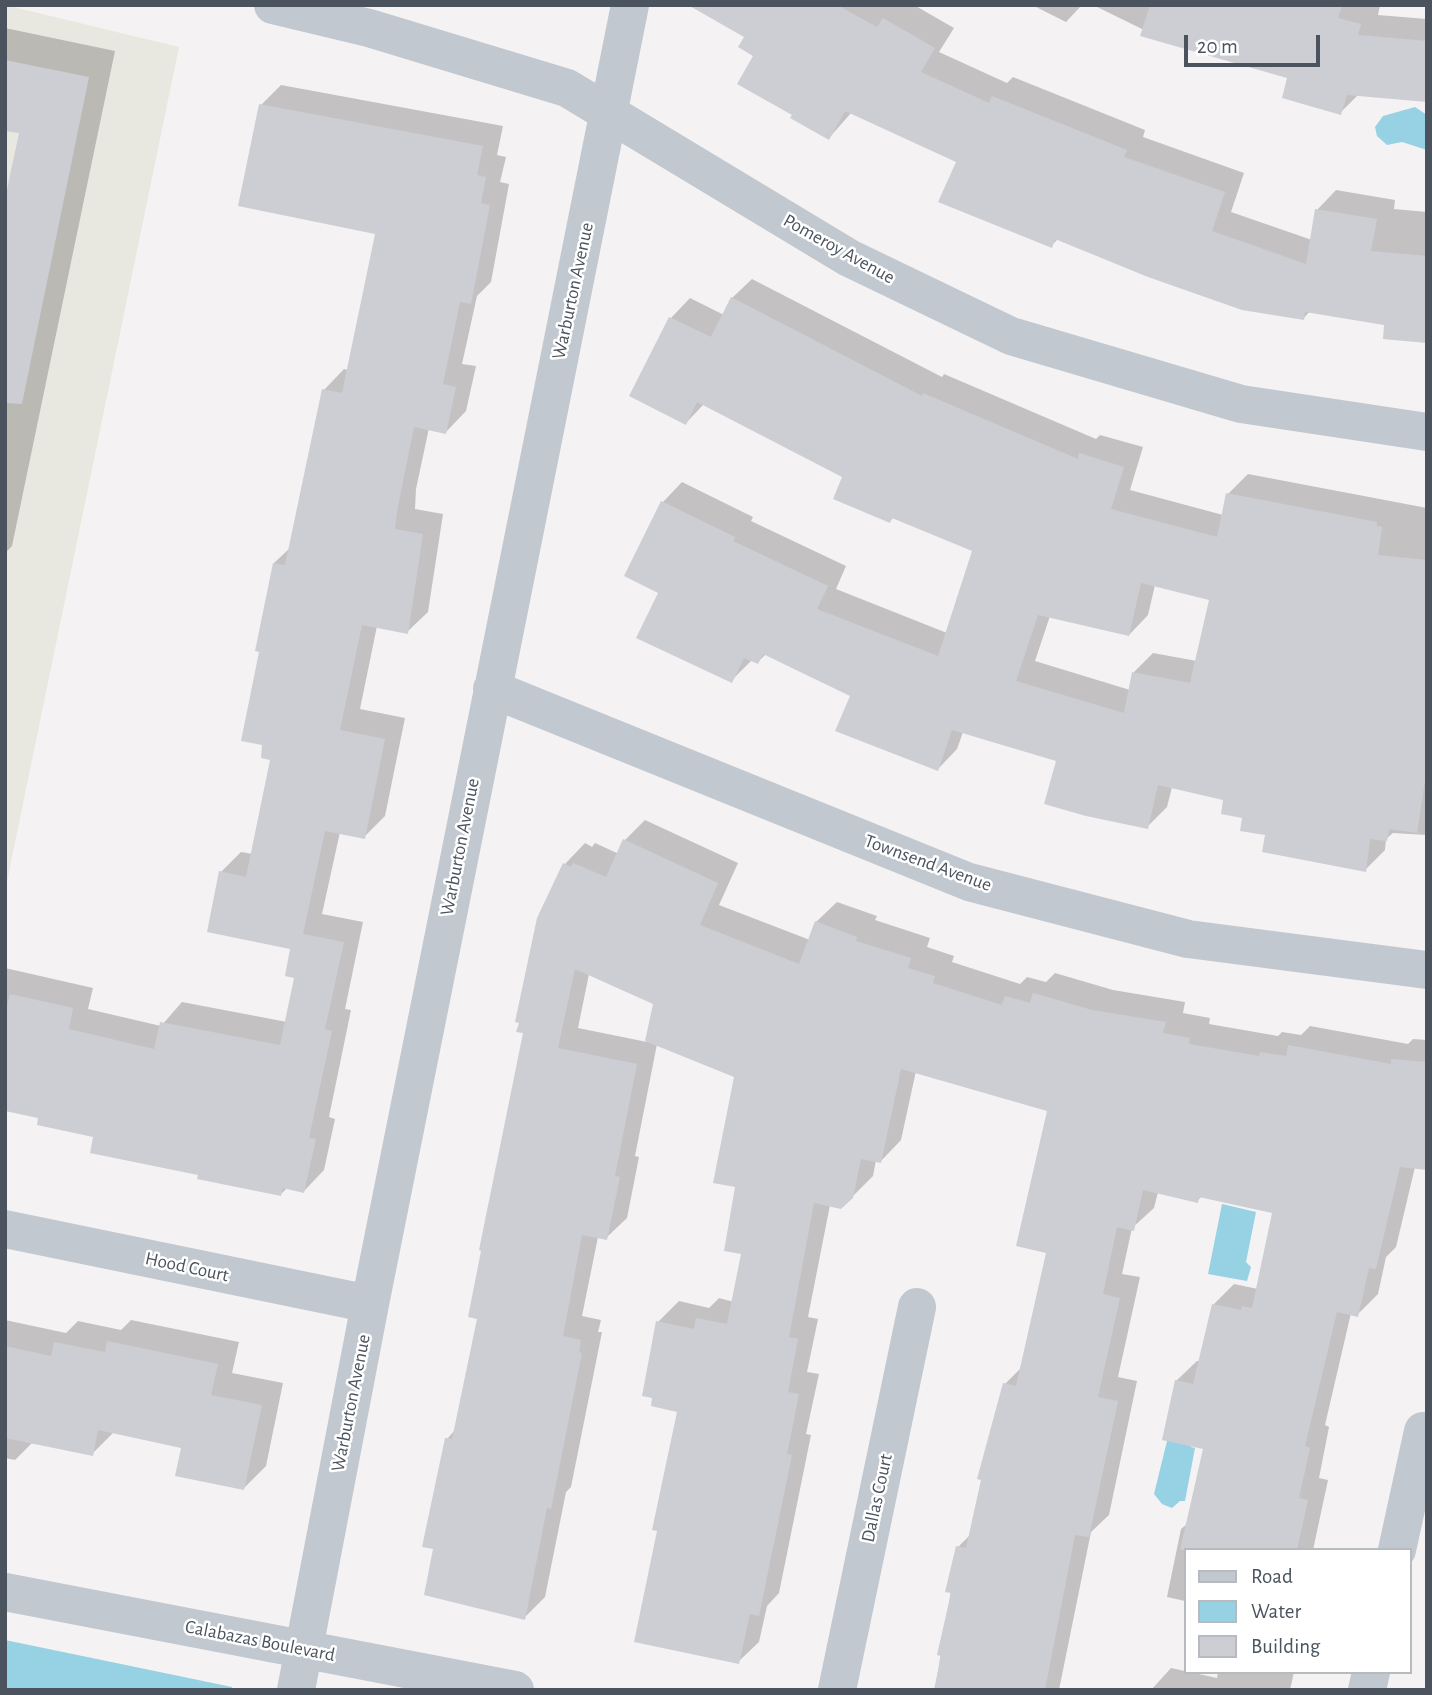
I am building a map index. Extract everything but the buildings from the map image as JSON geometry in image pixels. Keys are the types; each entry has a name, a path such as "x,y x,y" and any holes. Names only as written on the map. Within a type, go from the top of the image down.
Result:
{"street":[{"name":"Pomeroy Avenue","path":"273,5 369,28 567,88 849,258 1011,336 1241,404 1427,432"},
{"name":"Warburton Avenue","path":"296,1690 370,1304 630,5"},
{"name":"Townsend Avenue","path":"492,690 970,882 1188,939 1427,970"},
{"name":"Hood Court","path":"5,1229 370,1304"},
{"name":"Dallas Court","path":"837,1690 917,1307"},
{"path":"1397,1548 1423,1431"},
{"name":"Calabazas Boulevard","path":"5,1592 515,1690"}],"shaded area":[{"path":"5,5 179,47 5,891"}],"water":[{"path":"1415,107 1427,115 1427,150 1402,142 1387,145 1377,136 1375,127 1383,116"},
{"path":"1222,1204 1256,1212 1246,1262 1251,1267 1247,1281 1208,1274"},
{"path":"1187,1437 1191,1447 1195,1448 1185,1501 1180,1501 1172,1508 1162,1504 1154,1494 1167,1441"},
{"path":"5,1640 232,1687 233,1690 5,1690"}]}
